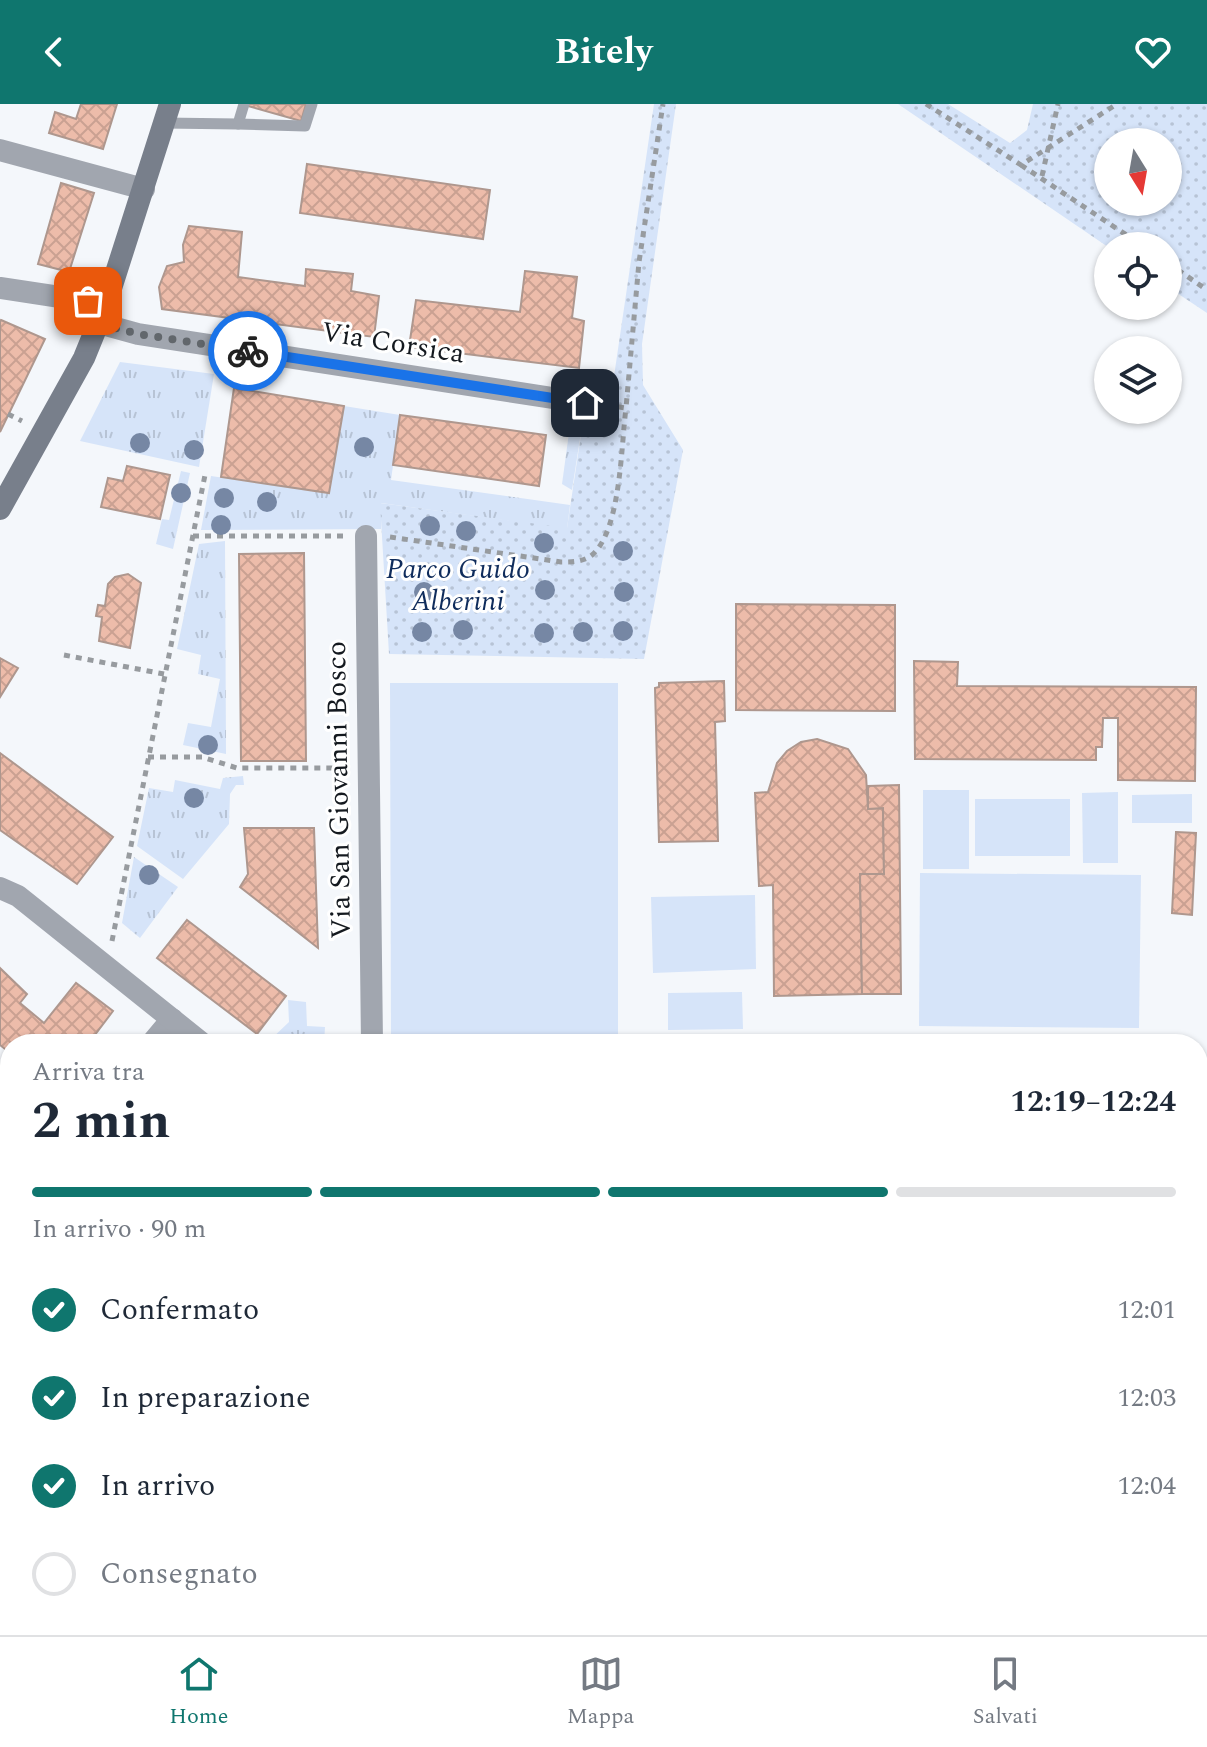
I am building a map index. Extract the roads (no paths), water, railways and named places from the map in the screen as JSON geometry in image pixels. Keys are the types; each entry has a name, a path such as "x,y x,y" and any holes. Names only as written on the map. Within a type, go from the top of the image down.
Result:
{"main road":[{"path":"0,509 84,358 102,314 167,114"}],"street":[{"path":"0,150 144,189"},
{"name":"Via Corsica","path":"0,288 102,314 138,334 585,403"},
{"name":"Via San Giovanni Bosco","path":"366,536 372,1034"},
{"path":"0,872 9,892 191,1034"},
{"path":"159,1034 172,1019"}],"lane":[{"path":"238,124 244,104"},
{"path":"167,114 238,124 305,126 312,104"}],"park label":[{"name":"Parco Guido Alberini","path":"458,585"}]}
